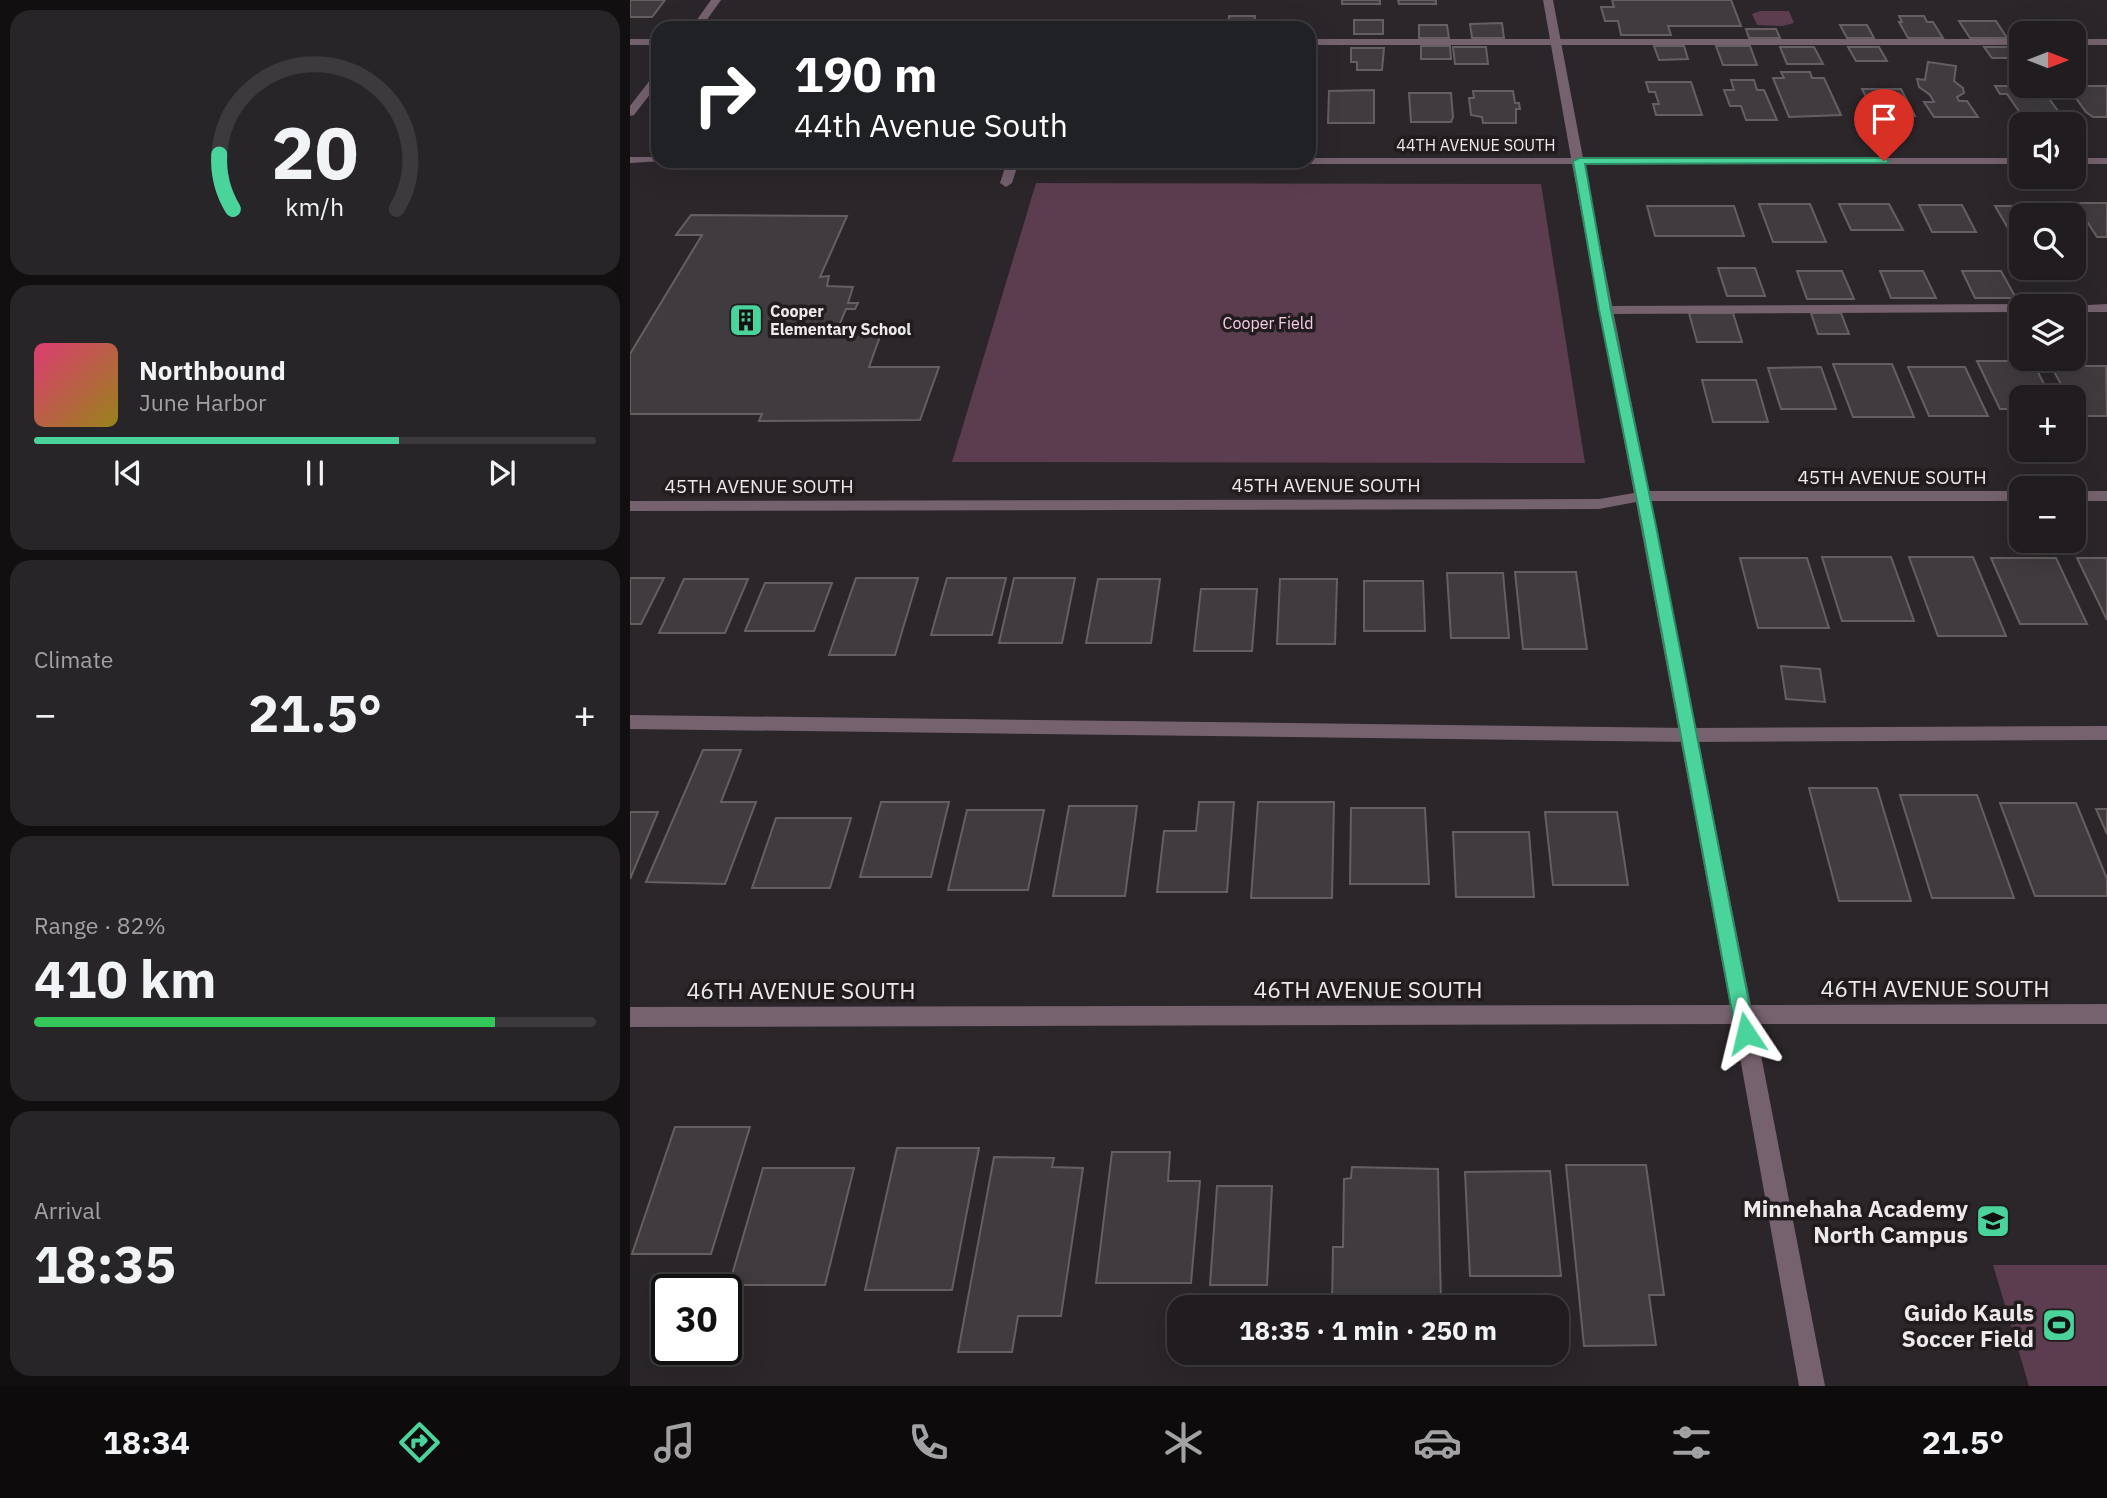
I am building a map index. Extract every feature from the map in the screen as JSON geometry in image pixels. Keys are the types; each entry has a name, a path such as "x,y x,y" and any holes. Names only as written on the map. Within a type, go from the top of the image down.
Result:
{"street":[{"path":"701,21 716,0"},
{"path":"1548,0 1812,1386"},
{"path":"630,42 651,42"},
{"path":"1316,42 2009,42"},
{"path":"2086,42 2107,42"},
{"path":"630,113 651,87"},
{"path":"630,160 651,160"},
{"name":"44TH AVENUE SOUTH","path":"1316,161 2009,161"},
{"path":"2086,161 2107,161"},
{"path":"1006,183 1011,168"},
{"path":"2086,308 2107,307"},
{"path":"1605,310 2009,308"},
{"name":"45TH AVENUE SOUTH","path":"630,506 1599,504 1643,496 2009,496"},
{"path":"2086,496 2107,496"},
{"path":"630,722 1690,735 2107,733"},
{"name":"46TH AVENUE SOUTH","path":"630,1017 2107,1014"}],"green space":[{"path":"1760,11 1789,11 1794,23 1783,26 1757,25 1752,14"},
{"name":"Cooper Field","path":"1036,183 1541,184 1585,463 952,462"},
{"name":"Guido Kauls Soccer Field","path":"1993,1265 2107,1265 2107,1386 2029,1386"}],"building":[{"path":"630,0 665,0 652,17 630,17"},
{"path":"1342,0 1380,0 1380,4 1342,4"},
{"path":"1398,0 1436,0 1436,4 1399,4"},
{"path":"1612,0 1731,0 1741,26 1668,26 1671,35 1621,35 1618,21 1605,21 1601,7 1614,7"},
{"path":"1229,16 1255,16 1255,21 1229,21"},
{"path":"1899,16 1924,16 1927,22 1933,22 1943,38 1908,38 1899,22 1902,22"},
{"path":"1354,20 1383,20 1383,34 1354,34"},
{"path":"1959,21 1996,21 2007,38 1970,38"},
{"path":"1502,23 1504,38 1472,38 1470,24"},
{"path":"1419,25 1447,25 1449,38 1419,38"},
{"path":"1840,25 1867,25 1874,38 1847,38"},
{"path":"1746,29 1776,29 1780,38 1749,38"},
{"path":"1421,46 1450,46 1451,59 1421,59"},
{"path":"1654,46 1684,46 1688,59 1659,60"},
{"path":"1716,46 1750,46 1757,65 1723,65"},
{"path":"1453,47 1486,47 1488,64 1455,64"},
{"path":"1780,47 1814,47 1823,64 1787,64"},
{"path":"1848,47 1879,47 1887,61 1856,61"},
{"path":"1984,47 2009,47 2009,58 1992,58"},
{"path":"1351,48 1384,48 1382,70 1357,70 1357,62 1351,62"},
{"path":"1928,62 1956,66 1954,81 1963,88 1964,93 1957,97 1959,101 1967,101 1978,117 1934,117 1924,102 1934,102 1930,95 1919,87 1917,79 1925,80"},
{"path":"1781,72 1810,72 1812,78 1824,78 1841,115 1789,117 1773,78 1784,78"},
{"path":"1731,80 1754,80 1757,90 1764,90 1777,120 1746,120 1741,106 1730,106 1724,90 1734,90"},
{"path":"1646,82 1691,82 1702,115 1656,115 1653,104 1659,104 1655,92 1649,92"},
{"path":"1995,86 2009,86 2009,97 2007,94 2000,94"},
{"path":"2086,86 2107,86 2107,117 2093,117 2076,98 2086,98"},
{"path":"1862,89 1901,89 1915,116 1876,116"},
{"path":"1374,90 1374,123 1328,123 1329,91"},
{"path":"1473,91 1513,91 1515,103 1519,103 1520,109 1516,109 1516,123 1483,123 1482,117 1471,115 1469,98 1474,98"},
{"path":"1409,93 1451,93 1451,122 1411,122"},
{"path":"2010,98 2049,98 2058,111 2042,112 2020,112"},
{"path":"2086,203 2107,203 2107,237 2097,237 2086,220"},
{"path":"1759,204 1810,204 1826,242 1773,242"},
{"path":"1839,204 1889,204 1903,230 1851,230"},
{"path":"1919,205 1962,205 1976,232 1932,232"},
{"path":"1647,206 1734,206 1744,236 1655,236"},
{"path":"1995,206 2009,206 2009,230"},
{"name":"Cooper Elementary School","path":"691,215 847,216 820,277 829,276 827,286 853,287 848,303 858,303 855,309 846,309 837,330 882,331 869,367 939,367 920,420 759,421 762,414 630,414 630,354 702,235 676,235"},
{"path":"1718,268 1755,268 1765,296 1727,296"},
{"path":"1797,271 1842,271 1854,299 1807,299"},
{"path":"1880,271 1923,271 1936,298 1891,298"},
{"path":"1962,271 2001,271 2014,294 2009,294 2009,298 1975,298"},
{"path":"1689,313 1733,313 1742,342 1697,342"},
{"path":"1811,313 1841,313 1849,334 1818,334"},
{"path":"1977,361 2009,361 2009,371 2037,371 2045,385 2009,385 2009,409 2000,409"},
{"path":"1833,364 1892,364 1914,417 1853,417"},
{"path":"2086,366 2106,366 2107,416 2086,416 2086,385 2061,385 2054,371 2086,371"},
{"path":"1821,367 1836,409 1781,409 1768,368"},
{"path":"1908,367 1965,367 1988,416 1929,416"},
{"path":"1702,380 1756,380 1768,422 1713,422"},
{"path":"1822,557 1891,557 1914,621 1842,621"},
{"path":"1909,557 1973,557 2006,636 1938,636"},
{"path":"1740,558 1807,558 1829,628 1758,628"},
{"path":"1991,558 2056,558 2087,624 2020,624"},
{"path":"2077,558 2107,558 2107,620"},
{"path":"1515,572 1576,572 1587,649 1523,649"},
{"path":"1447,573 1503,573 1509,638 1451,638"},
{"path":"630,578 664,578 641,624 630,624"},
{"path":"856,578 918,578 895,655 829,655"},
{"path":"947,578 1006,578 992,635 931,635"},
{"path":"1014,578 1075,578 1062,643 999,643"},
{"path":"684,579 748,579 725,633 659,633"},
{"path":"1098,579 1160,579 1151,643 1086,643"},
{"path":"1280,579 1337,579 1335,644 1277,644"},
{"path":"1364,581 1423,581 1425,631 1364,631"},
{"path":"765,583 832,583 814,631 745,631"},
{"path":"1201,589 1257,589 1252,651 1194,651"},
{"path":"1781,666 1820,669 1825,702 1786,699"},
{"path":"703,750 741,750 721,802 756,802 725,884 646,882"},
{"path":"1809,788 1877,788 1911,901 1839,901"},
{"path":"1900,795 1977,795 2014,898 1932,898"},
{"path":"881,802 949,802 931,877 860,877"},
{"path":"1199,802 1234,802 1227,892 1157,892 1164,831 1196,831"},
{"path":"1258,802 1334,802 1332,898 1251,898"},
{"path":"2000,803 2076,803 2107,879 2107,896 2035,896"},
{"path":"1069,806 1137,806 1125,896 1053,896"},
{"path":"1351,808 1425,808 1429,884 1350,884"},
{"path":"2096,809 2107,809 2107,834"},
{"path":"967,810 1044,810 1028,890 948,890"},
{"path":"630,812 658,812 630,879"},
{"path":"1545,812 1617,812 1628,885 1553,885"},
{"path":"776,818 851,818 830,888 752,888"},
{"path":"1453,832 1529,832 1534,897 1456,897"},
{"path":"675,1127 750,1127 711,1254 632,1254"},
{"path":"897,1148 979,1148 952,1290 865,1290"},
{"path":"1112,1152 1170,1152 1168,1181 1200,1181 1191,1283 1096,1283"},
{"path":"994,1157 1054,1158 1052,1167 1083,1168 1061,1316 1018,1316 1012,1352 958,1352"},
{"path":"1566,1165 1646,1165 1664,1295 1649,1295 1656,1345 1584,1346"},
{"path":"1352,1167 1438,1169 1441,1295 1332,1295 1333,1247 1343,1247 1344,1179 1351,1178"},
{"path":"763,1168 854,1168 825,1285 742,1285 742,1274 732,1274"},
{"path":"1550,1171 1561,1276 1470,1276 1465,1172"},
{"path":"1217,1186 1272,1186 1267,1285 1210,1285"}],"place":[{"name":"Cooper Elementary School","path":"746,320"},
{"name":"Minnehaha Academy North Campus","path":"1993,1221"},
{"name":"Guido Kauls Soccer Field","path":"2059,1325"}],"route":[{"path":"1746,1033 1605,310 1579,161 1884,161"}]}
